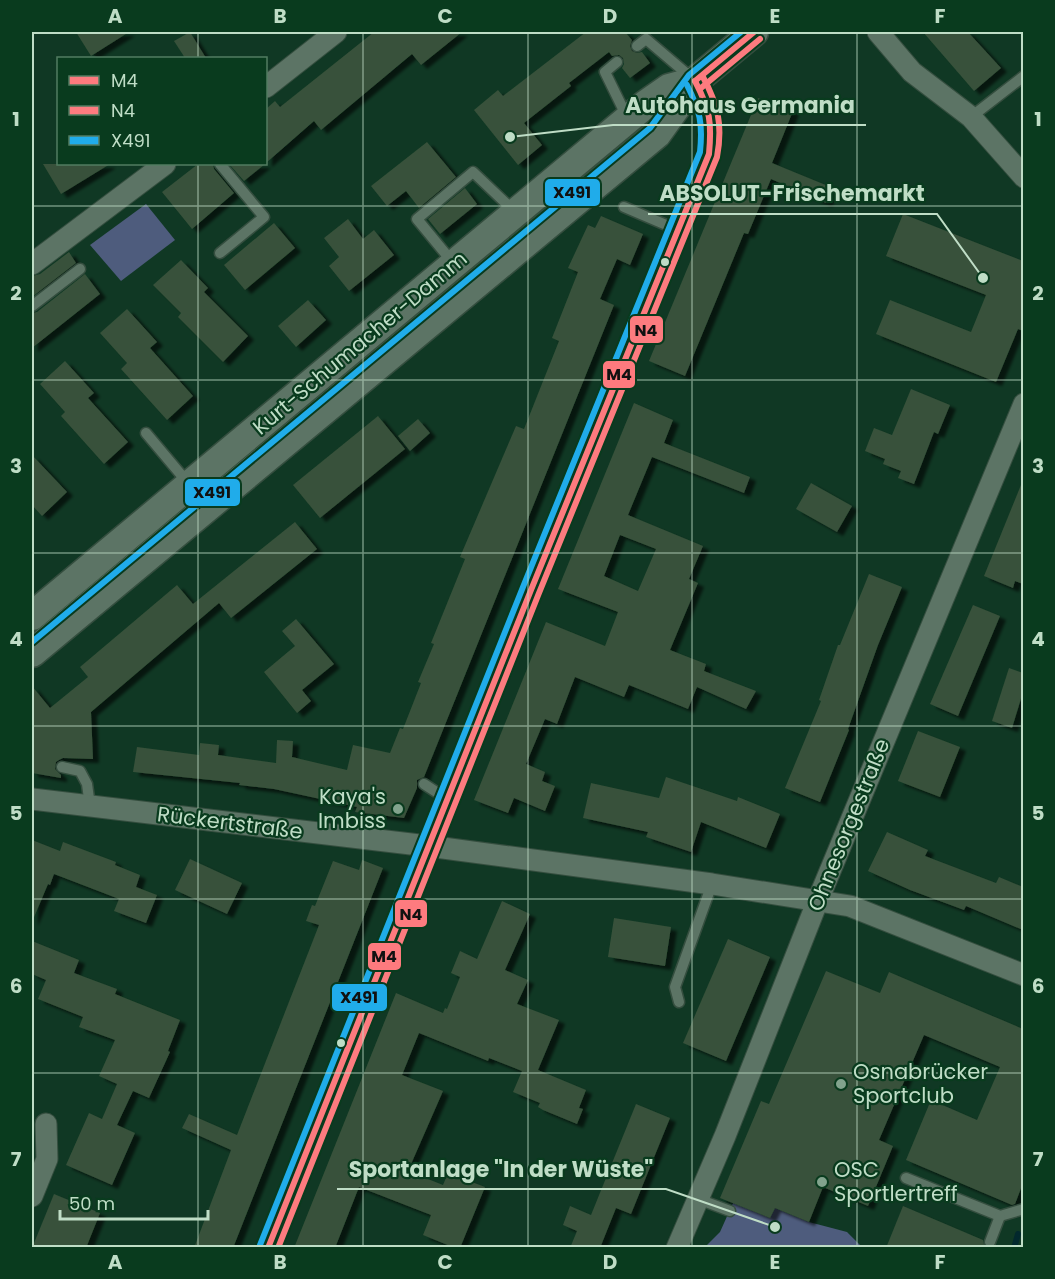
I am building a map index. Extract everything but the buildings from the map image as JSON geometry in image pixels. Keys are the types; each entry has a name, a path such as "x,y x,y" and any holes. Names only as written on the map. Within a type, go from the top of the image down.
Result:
{"main road":[{"name":"Kurt-Schumacher-Damm","path":"32,653 657,134 695,81 754,32"},
{"name":"Kurt-Schumacher-Damm","path":"32,616 629,119 669,88 695,81"}],"street":[{"path":"267,86 336,32"},
{"path":"878,32 912,72 971,117 1023,177"},
{"path":"268,1248 428,846 709,154 711,132 707,104 695,81"},
{"path":"32,264 164,165"},
{"name":"Ohnesorgestraße","path":"677,1248 1023,404"},
{"name":"Rückertstraße","path":"32,799 428,846 818,900 850,906 876,915 1023,975"},
{"path":"32,1196 47,1159 46,1124"}],"lane":[{"path":"637,46 646,39 695,81"},
{"path":"617,62 605,72 629,119"},
{"path":"971,117 1023,76"},
{"path":"220,253 264,217 221,165"},
{"path":"454,265 417,219 473,172 517,214"},
{"path":"624,207 678,230"},
{"path":"32,306 80,269"},
{"path":"418,333 433,283"},
{"path":"146,433 189,485"},
{"path":"118,582 110,566 125,538"},
{"path":"62,767 80,771 87,784 90,806"},
{"path":"424,784 447,800"},
{"path":"679,1002 675,987 712,884"},
{"path":"906,1178 1000,1216 1023,1209"},
{"path":"698,1199 730,1211"},
{"path":"990,1242 1000,1216"}],"shaded area":[{"path":"146,204 175,240 121,281 90,245"},
{"path":"733,1203 770,1218 775,1208 809,1222 847,1232 862,1247 704,1248 720,1232"}],"waterway":[{"path":"1014,1248 1018,1234"}],"transit line":[{"name":"X491","path":"32,642 650,128 689,75 741,32"},
{"name":"M4","path":"695,81 754,32"},
{"name":"N4","path":"701,88 760,39"},
{"name":"N4","path":"278,1248 539,593 717,157 718,116 703,77"},
{"name":"M4","path":"268,1248 531,590 709,154 709,116 695,81"},
{"name":"X491","path":"260,1245 700,152 700,117 687,85"}],"place":[{"name":"Autohaus Germania","path":"510,137"},
{"name":"ABSOLUT-Frischemarkt","path":"983,278"},
{"name":"Kaya's Imbiss","path":"398,809"},
{"name":"Osnabrücker Sportclub","path":"841,1084"},
{"name":"OSC Sportlertreff","path":"822,1182"},
{"name":"Sportanlage \"In der Wüste\"","path":"775,1227"}]}
